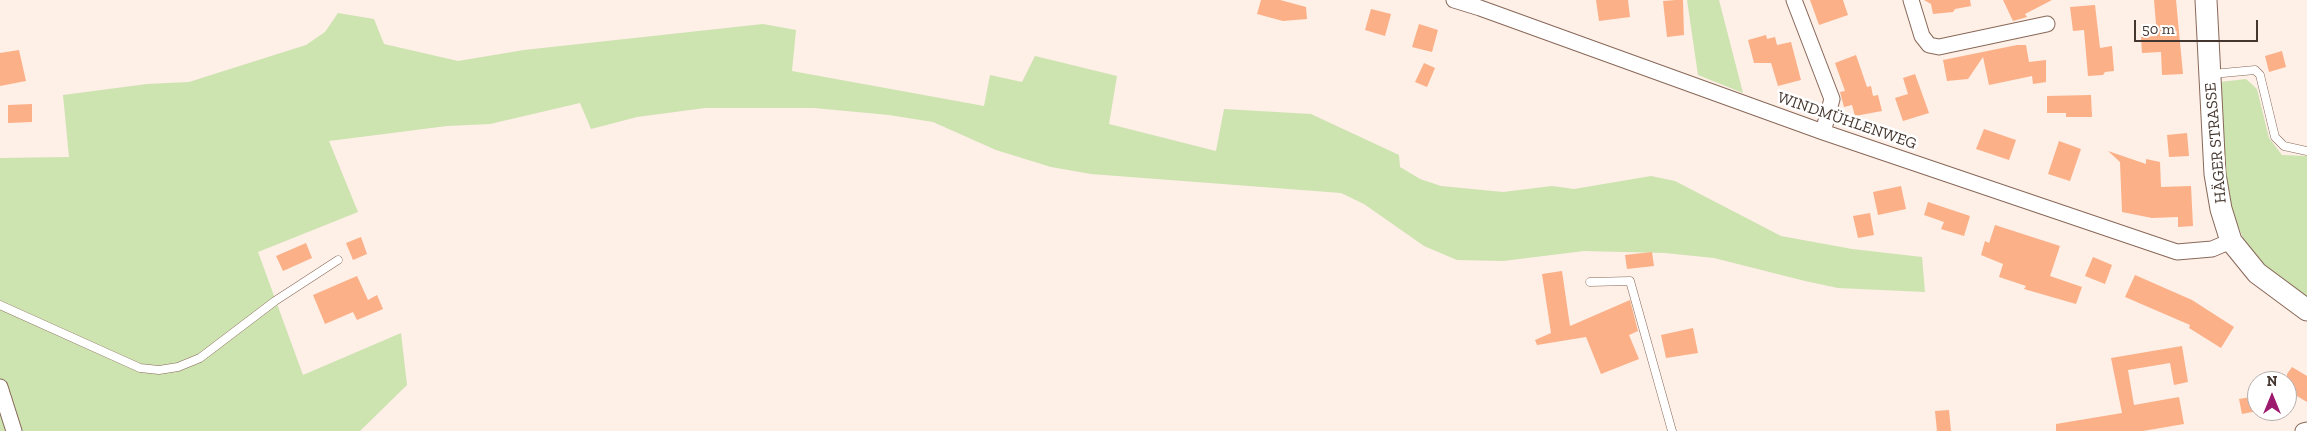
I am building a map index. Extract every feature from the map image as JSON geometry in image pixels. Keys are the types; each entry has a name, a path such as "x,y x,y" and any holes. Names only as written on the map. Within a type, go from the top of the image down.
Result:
{"main road":[{"name":"HÄGER STRASSE","path":"2206,0 2215,174 2221,209 2231,241 2257,273 2307,310"}],"street":[{"name":"WINDMÜHLENWEG","path":"1454,0 1823,132 2177,252 2212,249 2231,241"},
{"path":"1794,0 1832,100 1823,132"},
{"path":"1911,0 1922,36 1929,45 1939,47 2047,24"},
{"path":"0,386 14,431"},
{"path":"2303,431 2307,430"}],"lane":[{"path":"2210,74 2255,70 2260,75 2275,137 2284,146 2307,151"},
{"path":"0,305 140,368 159,370 178,367 200,358 275,301 338,260"},
{"path":"1590,282 1630,281 1672,431"}],"green space":[{"path":"1687,0 1719,0 1743,93 1698,75"},
{"path":"338,13 374,19 384,44 458,61 524,50 763,24 796,30 792,71 984,106 990,75 1022,82 1035,56 1117,76 1109,124 1216,151 1224,109 1311,114 1399,155 1400,167 1420,179 1441,186 1503,192 1552,186 1574,189 1651,176 1675,181 1781,236 1852,249 1922,257 1925,292 1838,288 1714,258 1665,253 1584,251 1503,261 1457,260 1424,246 1364,204 1341,193 1091,174 1051,167 996,150 933,122 889,115 814,108 705,108 637,117 591,129 580,103 490,124 447,126 329,141 358,212 258,252 303,375 401,333 407,385 360,431 0,431 0,158 69,157 63,95 147,84 189,82 306,45 325,32"},
{"path":"2246,79 2257,89 2269,138 2282,155 2307,156 2307,299 2266,268 2246,245 2231,209 2224,173 2220,82"}],"building":[{"path":"1261,0 1280,0 1306,7 1307,19 1283,21 1257,14"},
{"path":"1596,0 1628,0 1630,17 1599,21"},
{"path":"1683,0 1684,35 1667,37 1663,1"},
{"path":"1810,0 1843,0 1848,15 1819,25"},
{"path":"1924,0 1970,0 1971,6 1955,9 1953,12 1933,14 1931,4"},
{"path":"2003,0 2052,0 2025,14 2027,17 2013,21"},
{"path":"2154,0 2176,0 2183,74 2162,75 2161,52 2142,53 2141,37 2157,36"},
{"path":"2095,5 2100,48 2112,46 2114,71 2105,72 2103,75 2088,76 2084,30 2073,31 2070,7"},
{"path":"1371,9 1391,14 1385,36 1365,30"},
{"path":"1419,24 1438,30 1432,52 1412,47"},
{"path":"1766,35 1767,39 1775,37 1777,45 1791,42 1801,80 1778,86 1771,63 1754,63 1748,40"},
{"path":"2017,45 2026,45 2029,62 2046,60 2046,82 2033,84 2032,76 1989,85 1983,57 1968,79 1947,81 1943,60"},
{"path":"19,50 26,81 0,86 0,53"},
{"path":"2282,51 2286,67 2269,72 2265,56"},
{"path":"1856,55 1867,87 1871,86 1873,96 1878,95 1882,111 1855,116 1852,105 1844,107 1840,92 1845,91 1835,63"},
{"path":"1424,63 1435,68 1427,87 1415,82"},
{"path":"1915,74 1929,113 1903,121 1895,98 1908,94 1903,78"},
{"path":"2091,95 2092,117 2066,117 2066,113 2047,113 2047,96"},
{"path":"32,104 32,122 8,123 8,105"},
{"path":"1984,129 2016,140 2009,160 1976,149"},
{"path":"2187,133 2189,156 2169,157 2167,135"},
{"path":"2059,141 2081,149 2070,181 2048,174"},
{"path":"2108,151 2146,164 2146,159 2160,162 2161,187 2191,186 2193,226 2178,227 2178,217 2152,218 2122,212 2120,162"},
{"path":"1901,186 1906,209 1878,215 1873,192"},
{"path":"1928,202 1970,216 1964,236 1941,229 1944,222 1924,215"},
{"path":"1870,213 1874,235 1858,238 1853,216"},
{"path":"1995,225 2060,246 2050,276 2082,287 2076,304 2024,289 2026,286 1999,277 2003,264 1981,255 1985,241 1989,243"},
{"path":"361,237 367,254 353,260 346,243"},
{"path":"306,243 312,258 283,271 276,256"},
{"path":"1652,252 1654,266 1627,269 1625,255"},
{"path":"2093,257 2112,265 2105,284 2085,276"},
{"path":"1562,271 1570,326 1630,300 1638,331 1629,335 1639,359 1601,374 1586,337 1537,345 1535,340 1551,333 1542,274"},
{"path":"2135,275 2192,300 2234,327 2221,348 2189,328 2190,325 2125,297"},
{"path":"357,276 368,300 377,295 383,309 357,320 353,312 325,324 313,295"},
{"path":"1693,328 1698,353 1666,358 1661,335"},
{"path":"2182,346 2188,382 2174,385 2170,363 2128,370 2134,405 2179,397 2184,424 2143,431 2056,431 2056,424 2122,413 2111,358"},
{"path":"2292,367 2307,376 2307,402 2297,396 2297,371 2289,371"},
{"path":"2247,398 2247,413 2242,414 2239,399"},
{"path":"1949,410 1951,431 1937,431 1935,411"}]}
